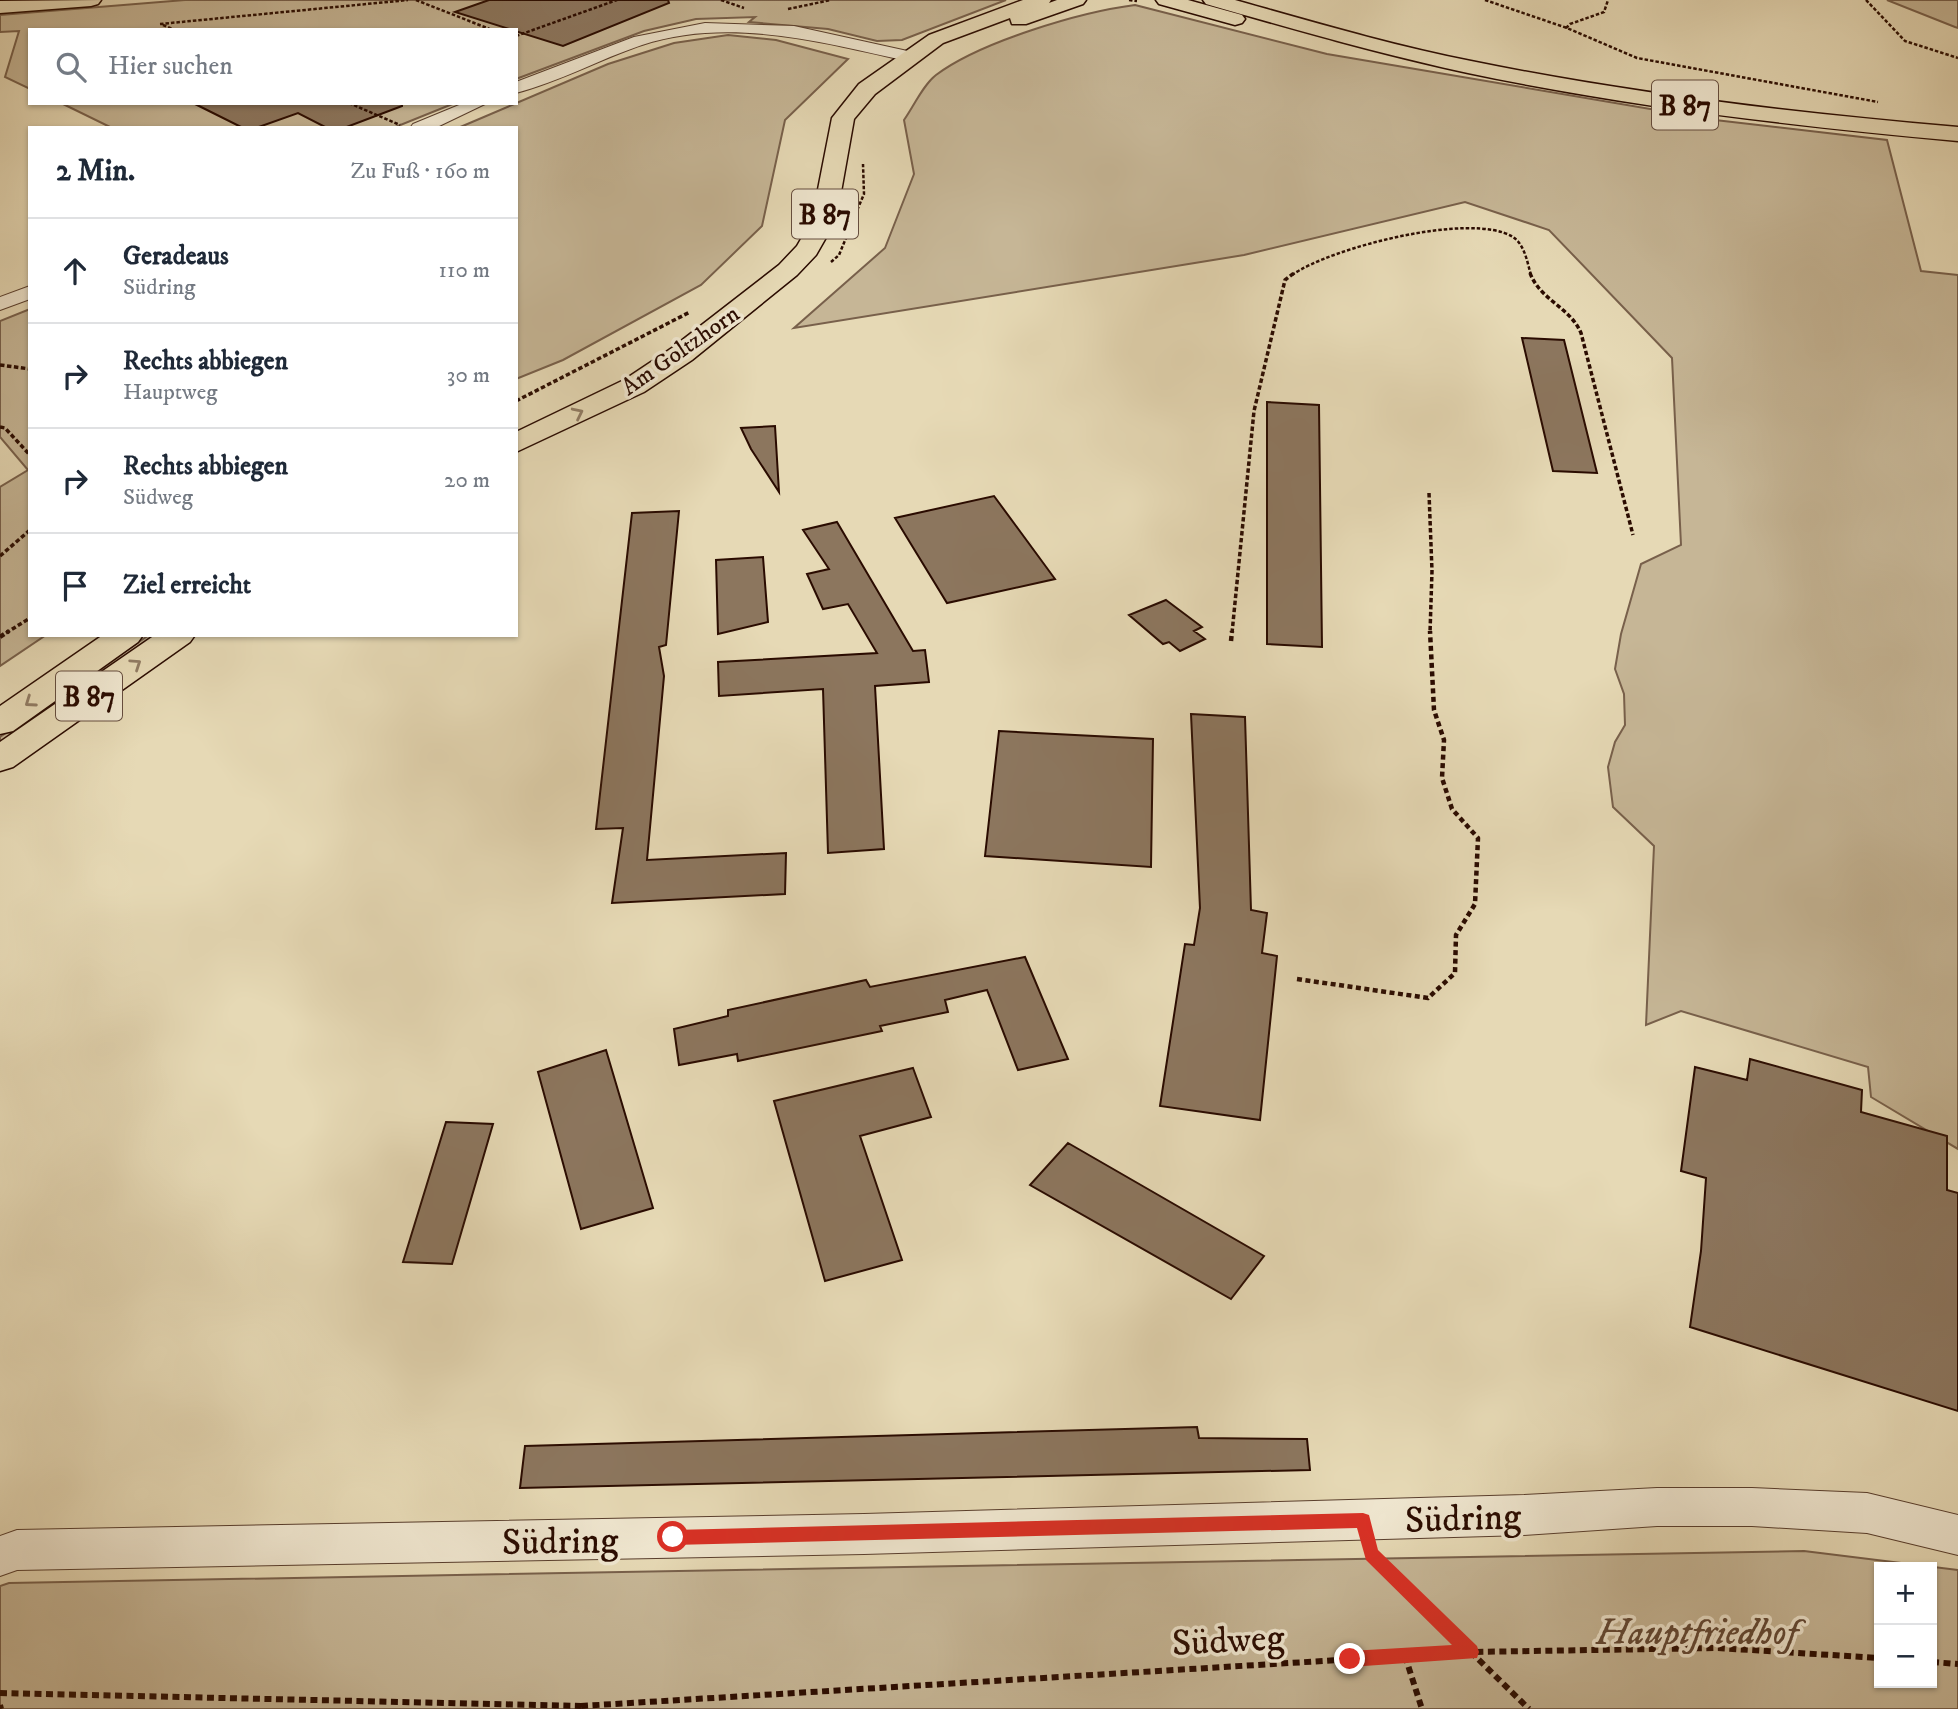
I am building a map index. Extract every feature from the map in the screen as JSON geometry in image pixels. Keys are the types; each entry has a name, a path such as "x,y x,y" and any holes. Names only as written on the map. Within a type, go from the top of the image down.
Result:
{"main road":[{"path":"0,6 91,0"},
{"name":"Am Goltzhorn","path":"912,57 1076,0"},
{"name":"B 87","path":"1166,0 1290,35 1348,47 1416,55"},
{"name":"B 87","path":"1213,0 1416,55 1642,99 1812,121 1958,134"},
{"name":"Am Goltzhorn","path":"518,442 634,386 682,354 765,289 807,250 824,220 843,118 853,103 867,89 936,39 1037,1"},
{"name":"Am Goltzhorn","path":"518,418 662,347 765,289"},
{"name":"B 87","path":"0,723 123,637"},
{"name":"B 87","path":"0,760 175,637"}],"street":[{"path":"518,87 640,40 705,28 794,31 912,57"},
{"path":"424,126 474,105"},
{"path":"0,304 28,293"},
{"name":"Südring","path":"0,1556 17,1550 850,1534 1524,1516 1657,1507 1752,1507 1867,1513 1958,1535"}],"path":[{"path":"171,28 160,23 408,0"},
{"path":"416,0 487,28"},
{"path":"518,35 617,0"},
{"path":"1129,0 1137,1"},
{"path":"1485,0 1499,8 1566,28 1618,53 1637,58 1880,102"},
{"path":"1566,28 1570,24 1604,12 1608,0"},
{"path":"1866,0 1905,41 1958,58"},
{"path":"354,105 402,126"},
{"path":"1231,641 1254,411 1285,280 1299,269 1330,255 1393,238 1430,232 1479,229 1513,237 1526,253 1535,285 1575,320 1586,345 1633,536"},
{"path":"518,400 697,308"},
{"path":"0,365 28,369"},
{"path":"0,427 5,428 28,453"},
{"path":"1297,979 1428,998 1455,973 1456,935 1475,905 1478,838 1452,809 1442,778 1444,740 1434,710 1429,652 1432,572 1429,493"},
{"path":"0,556 28,532"},
{"path":"0,637 28,619"},
{"path":"1363,1520 1371,1554 1529,1709"},
{"name":"Südweg","path":"0,1693 582,1707 1471,1652 1718,1648 1874,1658"},
{"path":"1405,1656 1422,1709"},
{"path":"1937,1662 1958,1664"}],"green space":[{"path":"185,0 1006,0 902,40 877,41 828,29 749,22 755,17 696,19 644,31 518,78 518,28 28,28 28,88 5,77 19,31 0,32 0,15"},
{"path":"1887,0 1958,0 1958,28 1955,27"},
{"path":"1135,5 1327,54 1715,120 1887,140 1921,271 1958,275 1958,1149 1871,1097 1868,1067 1681,1011 1646,1025 1654,846 1613,807 1608,767 1615,742 1625,725 1624,694 1615,669 1621,634 1641,564 1681,545 1672,358 1549,230 1465,202 1244,255 794,328 885,248 914,174 904,120 931,79 978,51 1031,30 1087,14"},
{"path":"728,35 776,40 848,59 785,120 762,226 701,285 563,360 518,378 518,126 463,126 512,105 518,105 518,102 608,64 674,43"},
{"path":"65,105 450,105 398,126 108,126"},
{"path":"28,310 28,470 0,437 0,321"},
{"path":"28,470 28,637 43,637 0,666 0,487"},
{"path":"146,637 157,637 0,747 0,737"},
{"name":"Hauptfriedhof","path":"1804,1551 1893,1562 1874,1562 1874,1688 1937,1688 1937,1567 1958,1570 1958,1709 0,1709 0,1586 9,1583"}],"building":[{"path":"489,0 668,0 669,3 563,46 518,32 518,28 506,28 455,12"},
{"path":"197,105 402,105 349,126 323,126 298,113 262,126 239,126"},
{"path":"1522,338 1564,340 1597,473 1553,471"},
{"path":"1267,402 1319,405 1322,647 1267,644"},
{"path":"775,426 779,492 751,449 741,428"},
{"path":"994,496 1055,579 947,603 895,518"},
{"path":"679,511 666,645 659,647 664,676 647,860 786,853 785,894 612,903 623,828 596,829 632,513"},
{"path":"837,522 913,651 925,650 929,682 875,686 884,849 828,853 823,689 719,696 718,662 877,653 848,604 823,609 807,574 829,569 803,530"},
{"path":"763,557 768,622 718,634 716,560"},
{"path":"1166,600 1202,627 1194,631 1205,639 1180,651 1169,642 1163,644 1129,615"},
{"path":"1191,714 1245,717 1251,910 1267,913 1262,953 1277,956 1260,1120 1160,1106 1185,944 1194,945 1200,908"},
{"path":"999,731 1153,739 1151,867 985,856"},
{"path":"1025,957 1068,1059 1018,1070 987,990 945,1000 948,1012 880,1026 882,1031 738,1061 737,1054 679,1065 674,1029 728,1016 728,1010 866,980 870,987"},
{"path":"606,1050 653,1208 581,1229 538,1072"},
{"path":"1750,1059 1862,1090 1861,1112 1947,1136 1947,1190 1958,1193 1958,1411 1690,1327 1701,1251 1706,1178 1681,1171 1695,1067 1747,1080"},
{"path":"913,1068 931,1117 860,1136 902,1260 825,1281 774,1101"},
{"path":"446,1122 493,1124 452,1264 403,1262"},
{"path":"1068,1143 1264,1256 1231,1299 1030,1185"},
{"path":"1197,1427 1199,1438 1307,1439 1310,1470 520,1488 525,1446"}],"route":[{"path":"673,1537 1363,1520 1371,1554 1471,1652 1350,1659"}]}
